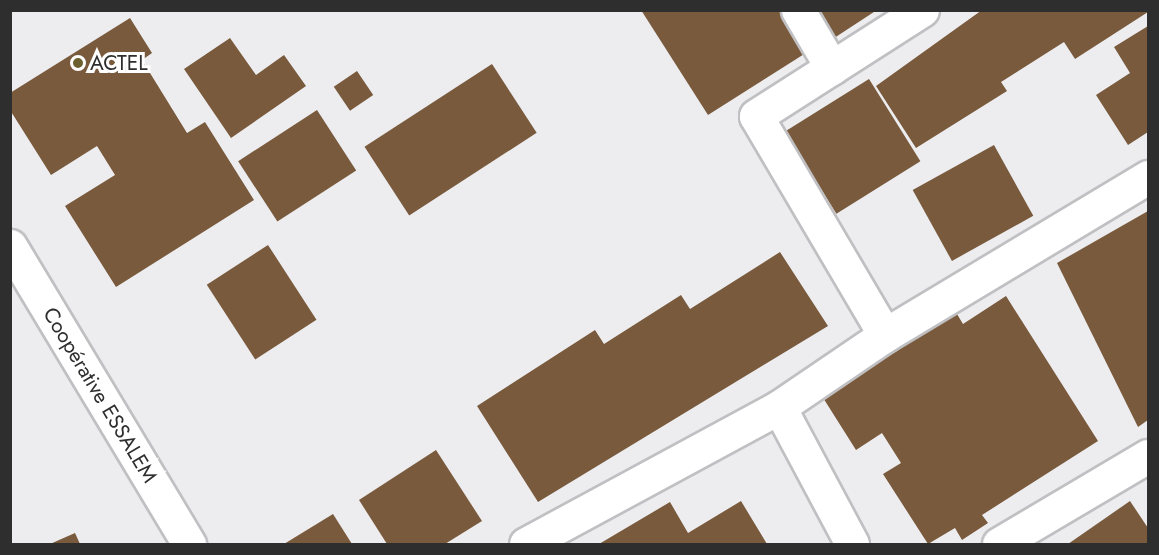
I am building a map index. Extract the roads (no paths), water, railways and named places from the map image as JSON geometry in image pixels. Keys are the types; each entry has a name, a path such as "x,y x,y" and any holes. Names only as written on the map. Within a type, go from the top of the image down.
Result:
{"street":[{"path":"798,10 832,68"},
{"path":"885,335 756,116 922,10"},
{"path":"526,544 779,407 885,335 1149,177"},
{"name":"Coopérative ESSALEM","path":"10,246 185,543"},
{"path":"779,407 852,544"},
{"path":"999,544 1149,456"}],"place":[{"name":"ACTEL","path":"78,63"}]}
